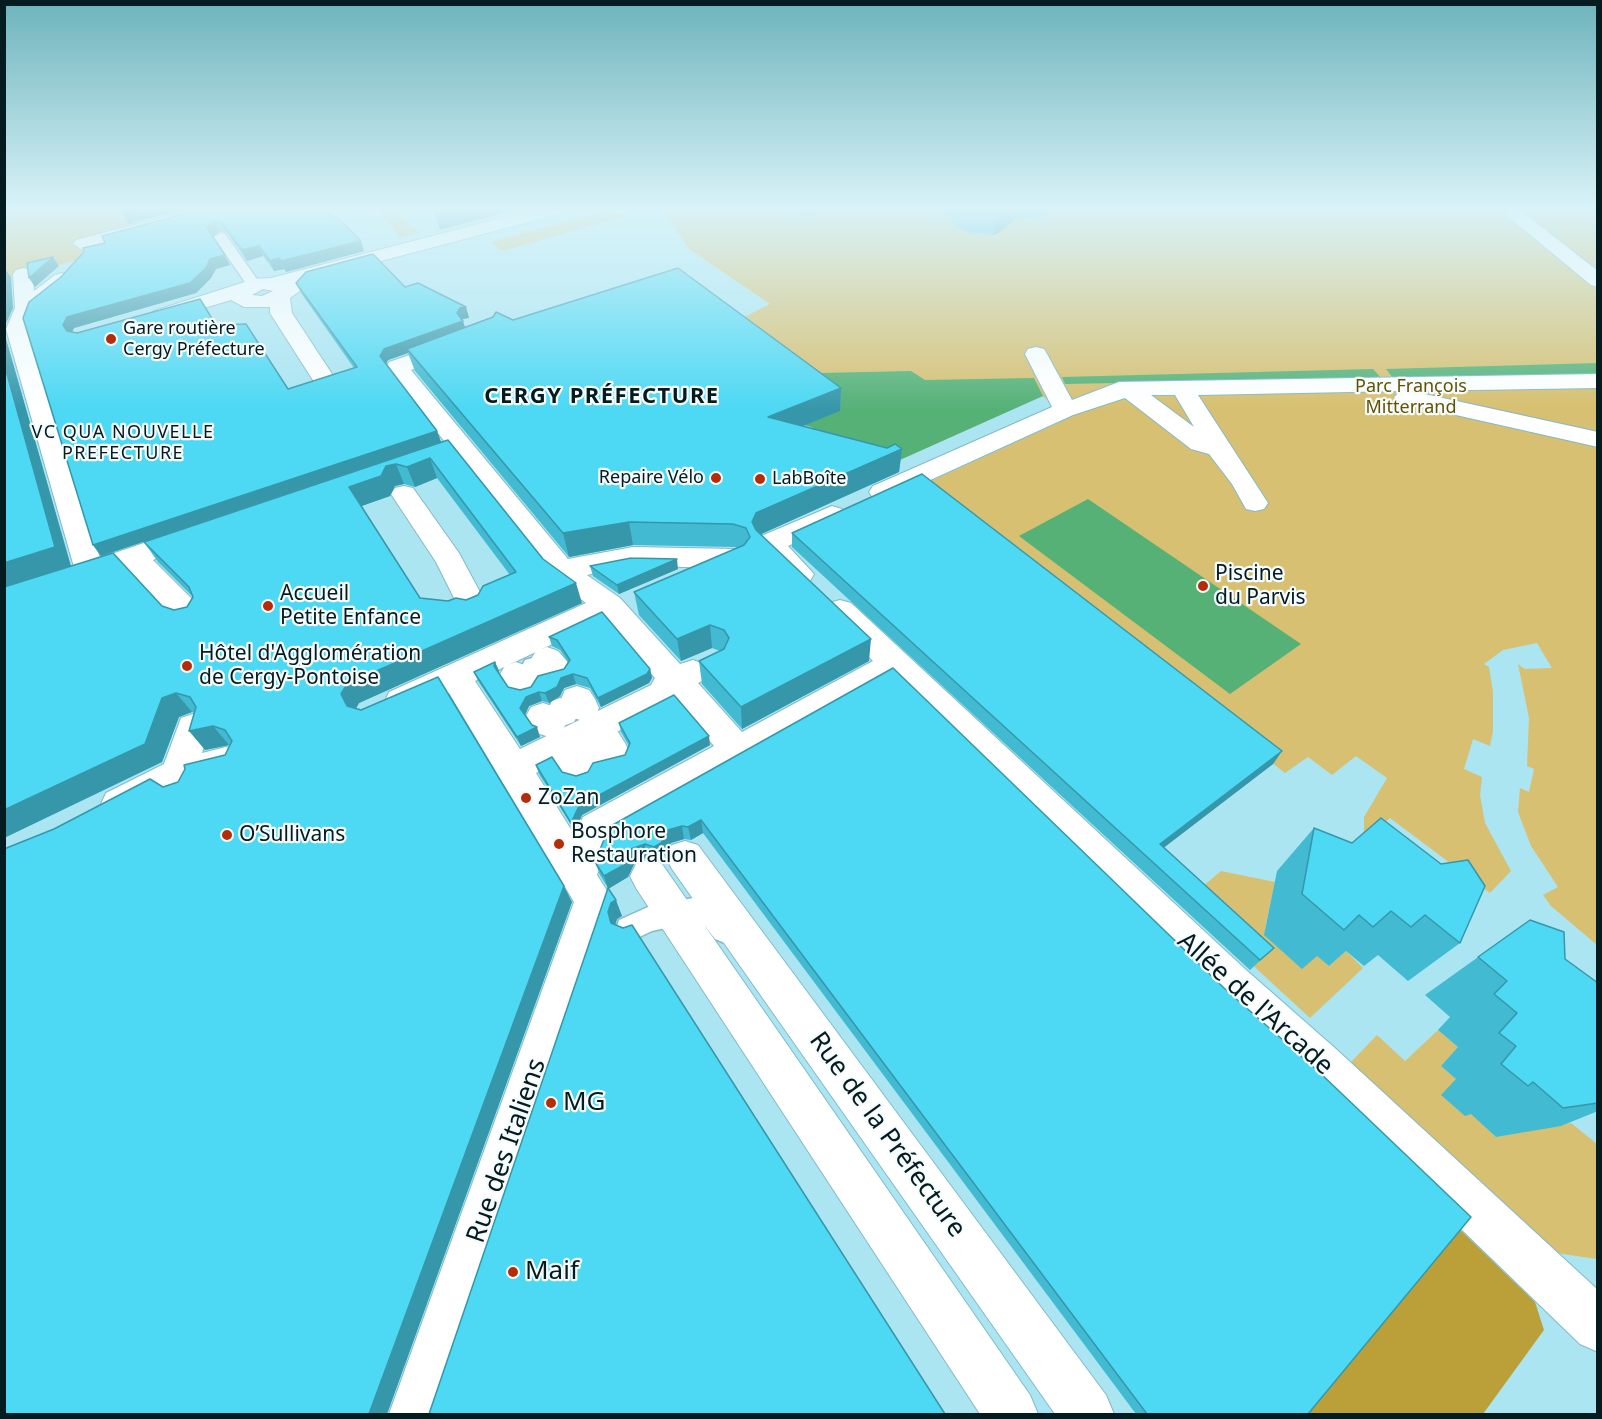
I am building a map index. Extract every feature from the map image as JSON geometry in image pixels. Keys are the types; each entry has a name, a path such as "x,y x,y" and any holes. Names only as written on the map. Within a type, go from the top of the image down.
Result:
{"street":[{"path":"23,276 25,308 18,329 90,572"},
{"path":"25,308 63,276"},
{"path":"142,320 263,293 316,276"},
{"path":"263,293 266,308 293,333 324,380"},
{"path":"472,340 398,367 451,450 561,570 620,605 676,680 738,750"},
{"path":"1036,354 1059,400"},
{"path":"680,582 857,504 1059,400 1128,389 1598,381"},
{"path":"1354,385 1598,440"},
{"path":"1182,388 1218,448 1244,482 1255,503"},
{"path":"1128,389 1200,444 1218,448"},
{"path":"404,495 449,560 483,602"},
{"path":"4,602 211,530"},
{"name":"Allée de l'Arcade","path":"769,544 1230,984 1321,1064 1598,1326"},
{"path":"561,570 633,556 735,558"},
{"path":"133,557 190,616"},
{"path":"372,714 454,675 620,605"},
{"path":"514,768 664,693 668,684 713,662"},
{"path":"454,675 514,768 578,875 596,828 738,750 904,672"},
{"path":"181,781 193,727"},
{"path":"91,818 228,760"},
{"name":"Rue de la Préfecture","path":"1011,1414 674,913 667,866 822,1046 1087,1414"},
{"name":"Rue des Italiens","path":"416,1414 594,900 586,888"},
{"path":"1016,1314 1062,1414"}],"lane":[{"path":"250,276 263,293"},
{"path":"629,929 648,920 693,910 714,917 822,1046"}],"green space":[{"name":"Parc François Mitterrand","path":"729,276 1597,276 1597,945 1551,906 1543,895 1558,887 1531,846 1518,812 1520,788 1529,792 1534,769 1527,766 1529,718 1518,664 1525,669 1552,668 1537,643 1503,650 1484,664 1489,667 1493,692 1493,731 1490,746 1473,739 1464,769 1482,777 1480,795 1485,823 1511,871 1490,893 1390,818 1368,837 1364,833 1364,817 1387,778 1356,756 1332,775 1308,757 1285,773 920,488 1073,416 1042,396 908,456 801,424 717,331 770,304"},
{"path":"1221,871 1275,882 1265,929 1316,955 1329,966 1346,951 1363,968 1310,1018 1184,902"},
{"path":"1438,1030 1458,1047 1441,1066 1456,1079 1470,1112 1496,1137 1571,1123 1597,1144 1597,1259 1549,1252 1348,1065 1377,1035 1405,1061"}],"shaded area":[{"path":"1598,363 1597,374 1393,378 1386,369"},
{"path":"1373,369 1381,378 1065,384 1062,377"},
{"path":"911,371 925,380 1034,378 1043,396 882,468 811,427 801,424 820,373"},
{"path":"1088,499 1301,644 1230,694 1019,536"},
{"path":"1452,1222 1535,1302 1544,1330 1483,1414 1293,1414"}],"building":[{"path":"197,276 190,283 67,317 63,325 67,331 77,333 200,299 216,325 246,324 288,389 357,367 296,283 302,276 395,276 405,287 418,283 466,307 460,308 457,313 463,321 384,349 380,356 437,431 93,545 23,318 29,302 61,277"},
{"path":"652,276 689,276 841,388 768,417 887,448 895,444 902,449 756,513 752,522 756,530 871,639 741,707 699,661 724,649 729,638 724,630 710,625 677,639 634,592 744,545 750,537 746,528 733,524 629,522 563,533 407,349 493,317 496,312 513,320"},
{"path":"4,363 55,547 4,563"},
{"path":"448,440 543,559 576,583 347,684 341,694 347,706 361,710 438,677 564,886 369,1414 4,1414 4,849 54,829 150,779 163,787 178,782 185,769 184,765 225,755 232,741 225,730 213,726 189,731 196,707 190,697 176,693 162,698 145,744 4,810 4,587 113,553 162,606 174,610 187,607 193,597 189,587 144,542","holes":["430,458 516,572 483,586 478,595 466,600 420,598 349,487 381,476 386,466 396,464 407,467"]},
{"path":"922,474 1282,751 1160,844 1274,948 1260,960 792,533"},
{"path":"631,558 677,559 617,585 590,566"},
{"path":"602,612 650,669 647,674 598,698 587,678 573,674 561,678 557,687 545,693 539,692 526,697 520,708 532,725 537,727 517,737 474,672 495,662 494,666 508,687 520,690 531,687 538,676 564,669 570,660 557,640 549,637"},
{"path":"893,668 1224,988 1318,1071 1471,1217 1308,1414 1147,1414 701,820 688,827 682,826 668,830 661,843 654,847 645,844 631,849 624,865 604,876 595,862 609,827"},
{"path":"674,695 709,736 579,806 571,823 536,765 552,757 562,772 576,776 588,772 593,763 625,755 630,743 619,723"},
{"path":"1381,818 1441,864 1468,860 1485,886 1460,943 1425,915 1411,927 1391,911 1373,927 1359,915 1344,930 1302,894 1314,828 1352,843"},
{"path":"608,888 616,900 611,903 608,912 611,923 623,928 632,925 945,1414 429,1414"},
{"path":"1530,920 1564,932 1565,959 1598,983 1598,1103 1563,1108 1533,1082 1528,1086 1501,1064 1516,1046 1499,1033 1517,1013 1494,994 1507,981 1478,957"}],"place":[{"name":"Gare routière Cergy Préfecture","path":"111,339"},
{"name":"Repaire Vélo","path":"716,478"},
{"name":"LabBoîte","path":"760,479"},
{"name":"Piscine du Parvis","path":"1203,586"},
{"name":"Accueil Petite Enfance","path":"268,606"},
{"name":"Hôtel d'Agglomération de Cergy-Pontoise","path":"187,666"},
{"name":"ZoZan","path":"526,798"},
{"name":"O’Sullivans","path":"227,835"},
{"name":"Bosphore Restauration","path":"559,844"},
{"name":"MG","path":"551,1103"},
{"name":"Maif","path":"513,1272"}],"district":[{"name":"CERGY PRÉFECTURE","path":"602,397"},
{"name":"VC QUA NOUVELLE PREFECTURE","path":"123,443"}]}
